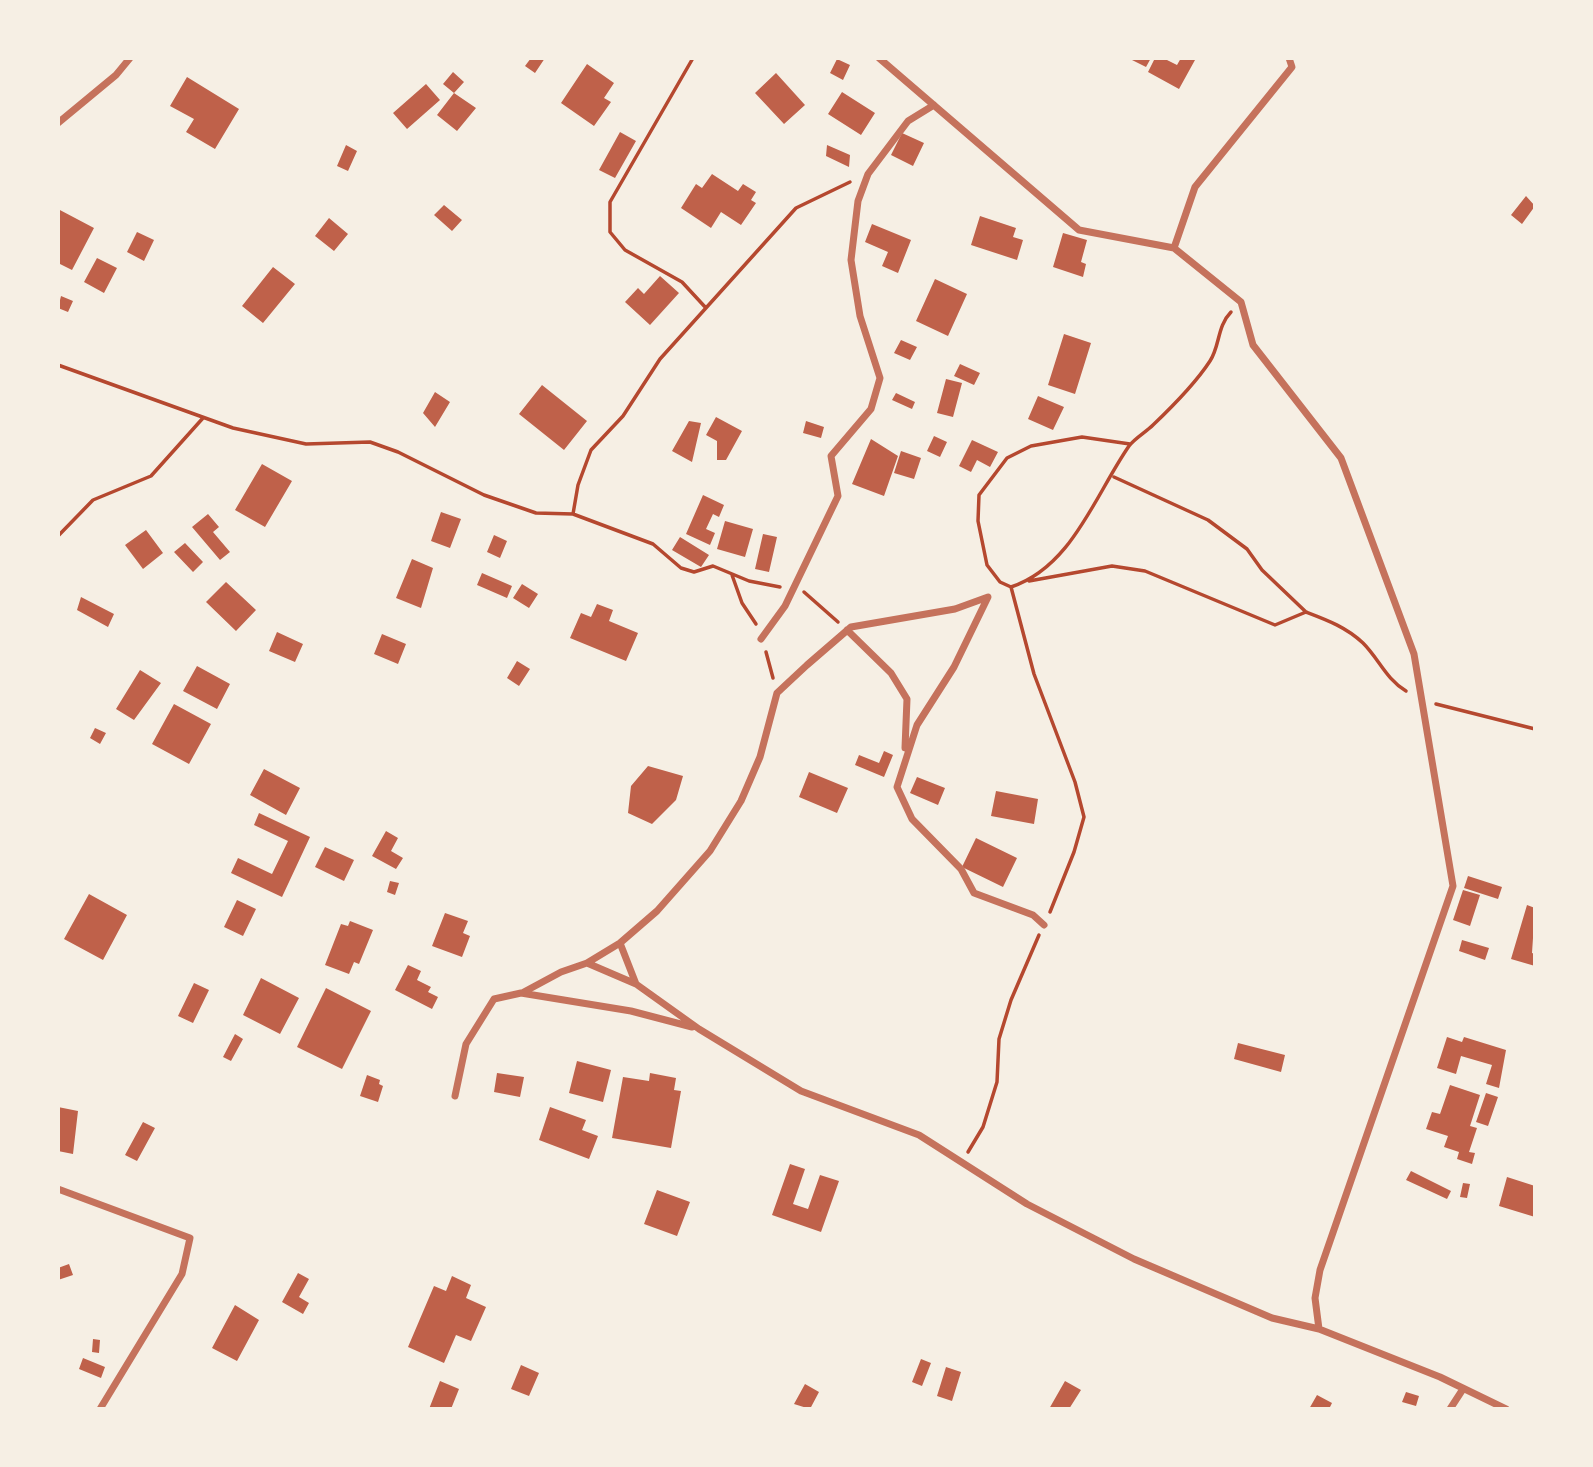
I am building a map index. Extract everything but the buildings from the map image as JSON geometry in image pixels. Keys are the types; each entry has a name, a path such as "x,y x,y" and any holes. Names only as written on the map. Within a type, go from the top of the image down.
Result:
{"street":[{"path":"58,123 116,75 130,58"},
{"path":"879,58 1079,230 1174,248 1241,302 1253,345 1341,458 1415,654 1453,886 1320,1270 1315,1298 1319,1329"},
{"path":"1174,248 1195,187 1292,67 1289,58"},
{"path":"761,639 785,606 838,496 831,456 871,409 880,378 860,316 850,260 858,201 868,174 908,121 934,105"},
{"path":"455,1096 466,1044 494,999 521,993 561,972 587,963 620,943 657,911 710,851 729,821 760,757 777,694 851,627 955,609 988,597 954,667 917,725 905,756 898,787 912,819 961,869 974,893 1033,915 1044,925"},
{"path":"847,630 891,673 907,699 905,756"},
{"path":"620,943 636,985"},
{"path":"587,963 636,985 699,1029 801,1091 919,1135 1027,1204 1134,1259 1272,1318 1319,1329 1369,1347 1506,1409"},
{"path":"521,993 631,1011 699,1029"},
{"path":"58,1189 190,1238 182,1274 100,1409"},
{"path":"1450,1409 1463,1389"}],"path":[{"path":"693,58 610,202 610,232 625,250 682,282 706,308"},
{"path":"573,514 578,485 592,450 623,416 660,359 796,208 868,174"},
{"path":"1027,582 1053,560 1073,536 1113,476 1130,444 1168,411 1212,359 1226,317 1241,302"},
{"path":"58,365 233,428 306,444 370,442 398,452 484,495 536,513 573,514 653,544 681,568 694,572 713,566 748,581 804,592 847,630"},
{"path":"58,536 93,500 151,476 203,418"},
{"path":"1130,444 1082,437 1051,441 1007,458 979,495 978,521 987,565 1000,582 1011,587 1112,566 1145,571 1275,625 1306,612"},
{"path":"1113,476 1208,520 1247,549 1262,570 1306,612 1339,625 1364,644 1392,682 1422,700 1535,729"},
{"path":"962,1163 983,1127 996,1082 999,1039 1011,1000 1074,852 1084,817 1075,782 1034,674 1011,587"}]}
